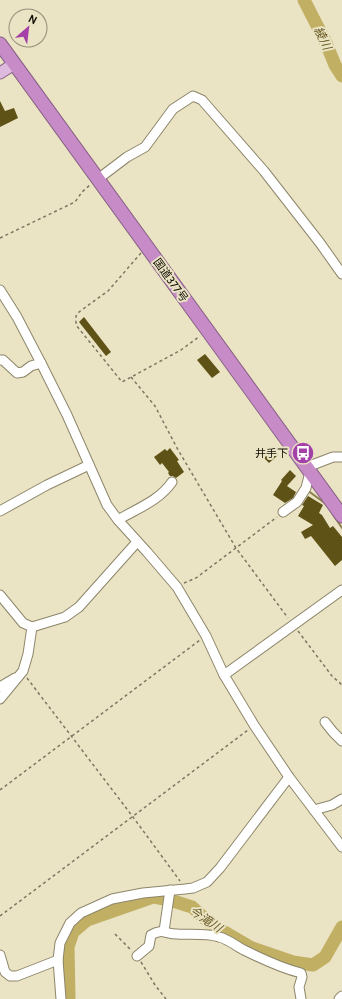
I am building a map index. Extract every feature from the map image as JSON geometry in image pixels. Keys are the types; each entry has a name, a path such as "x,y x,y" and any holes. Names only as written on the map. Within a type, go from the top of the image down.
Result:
{"highway":[{"name":"国道377号","path":"0,44 342,516"}],"main road":[{"path":"0,73 14,64"}],"street":[{"path":"98,179 127,157 145,147 173,109 193,96 202,100 248,152 320,243 342,274"},
{"path":"0,290 3,300 18,317 67,415 107,504 118,520 177,587 206,636 224,675 254,725 288,777 342,847"},
{"path":"0,360 3,360 17,373 23,372 31,366 41,363"},
{"path":"283,512 298,502 306,488 309,470 333,457 342,458"},
{"path":"0,512 47,485 89,465"},
{"path":"118,520 150,502 172,482"},
{"path":"0,595 23,623 32,627 65,617 79,607 137,542"},
{"path":"224,675 342,590"},
{"path":"0,699 20,674 28,654 32,627"},
{"path":"0,687 20,674"},
{"path":"325,722 332,732 342,741"},
{"path":"60,999 58,960 60,943 70,923 81,913 112,899 143,893 170,892 193,888 207,882 220,868 288,777"},
{"path":"314,810 332,805 342,800"},
{"path":"164,931 170,892"},
{"path":"137,956 149,946 151,935 156,932 164,931 173,934 195,936 209,934 222,937 271,963 301,973 302,977 299,987 301,999"},
{"path":"0,955 5,972 10,976 16,976 58,960"},
{"path":"339,999 342,996"}],"path":[{"path":"0,238 75,202 82,192 98,179"},
{"path":"148,247 140,254 108,291 79,312 76,316 76,325 122,382 181,350 193,340 208,331"},
{"path":"130,377 155,406 177,448 236,548 332,676 342,685"},
{"path":"177,587 196,578 283,512"},
{"path":"0,790 206,636"},
{"path":"20,674 72,736 134,817 185,889"},
{"path":"0,916 134,817 254,725"},
{"path":"115,934 137,956 155,985 166,999"}],"building":[{"path":"0,101 5,111 14,108 18,118 0,127"},
{"path":"84,317 111,352 106,356 79,322"},
{"path":"205,354 220,372 212,378 197,360"},
{"path":"170,448 179,460 177,461 184,472 176,478 170,476 168,473 169,472 162,463 160,465 154,457 165,449 167,451"},
{"path":"273,450 278,455 269,463 264,458"},
{"path":"290,470 296,476 287,486 296,492 293,498 285,503 273,495 282,481 281,480"},
{"path":"308,496 323,505 319,513 322,515 330,528 333,526 342,537 342,560 335,566 311,536 305,539 301,532 313,525 298,516 304,506 302,505"}],"waterway":[{"name":"綾川","path":"304,0 326,43 335,65 342,76"},
{"path":"307,490 326,504"},
{"path":"332,513 342,528"},
{"name":"今滝川","path":"69,999 68,947 73,932 87,920 153,897 192,907 211,924 252,948 293,962 313,965 325,957 342,927"}],"place":[{"name":"井手下","path":"303,453"}]}
